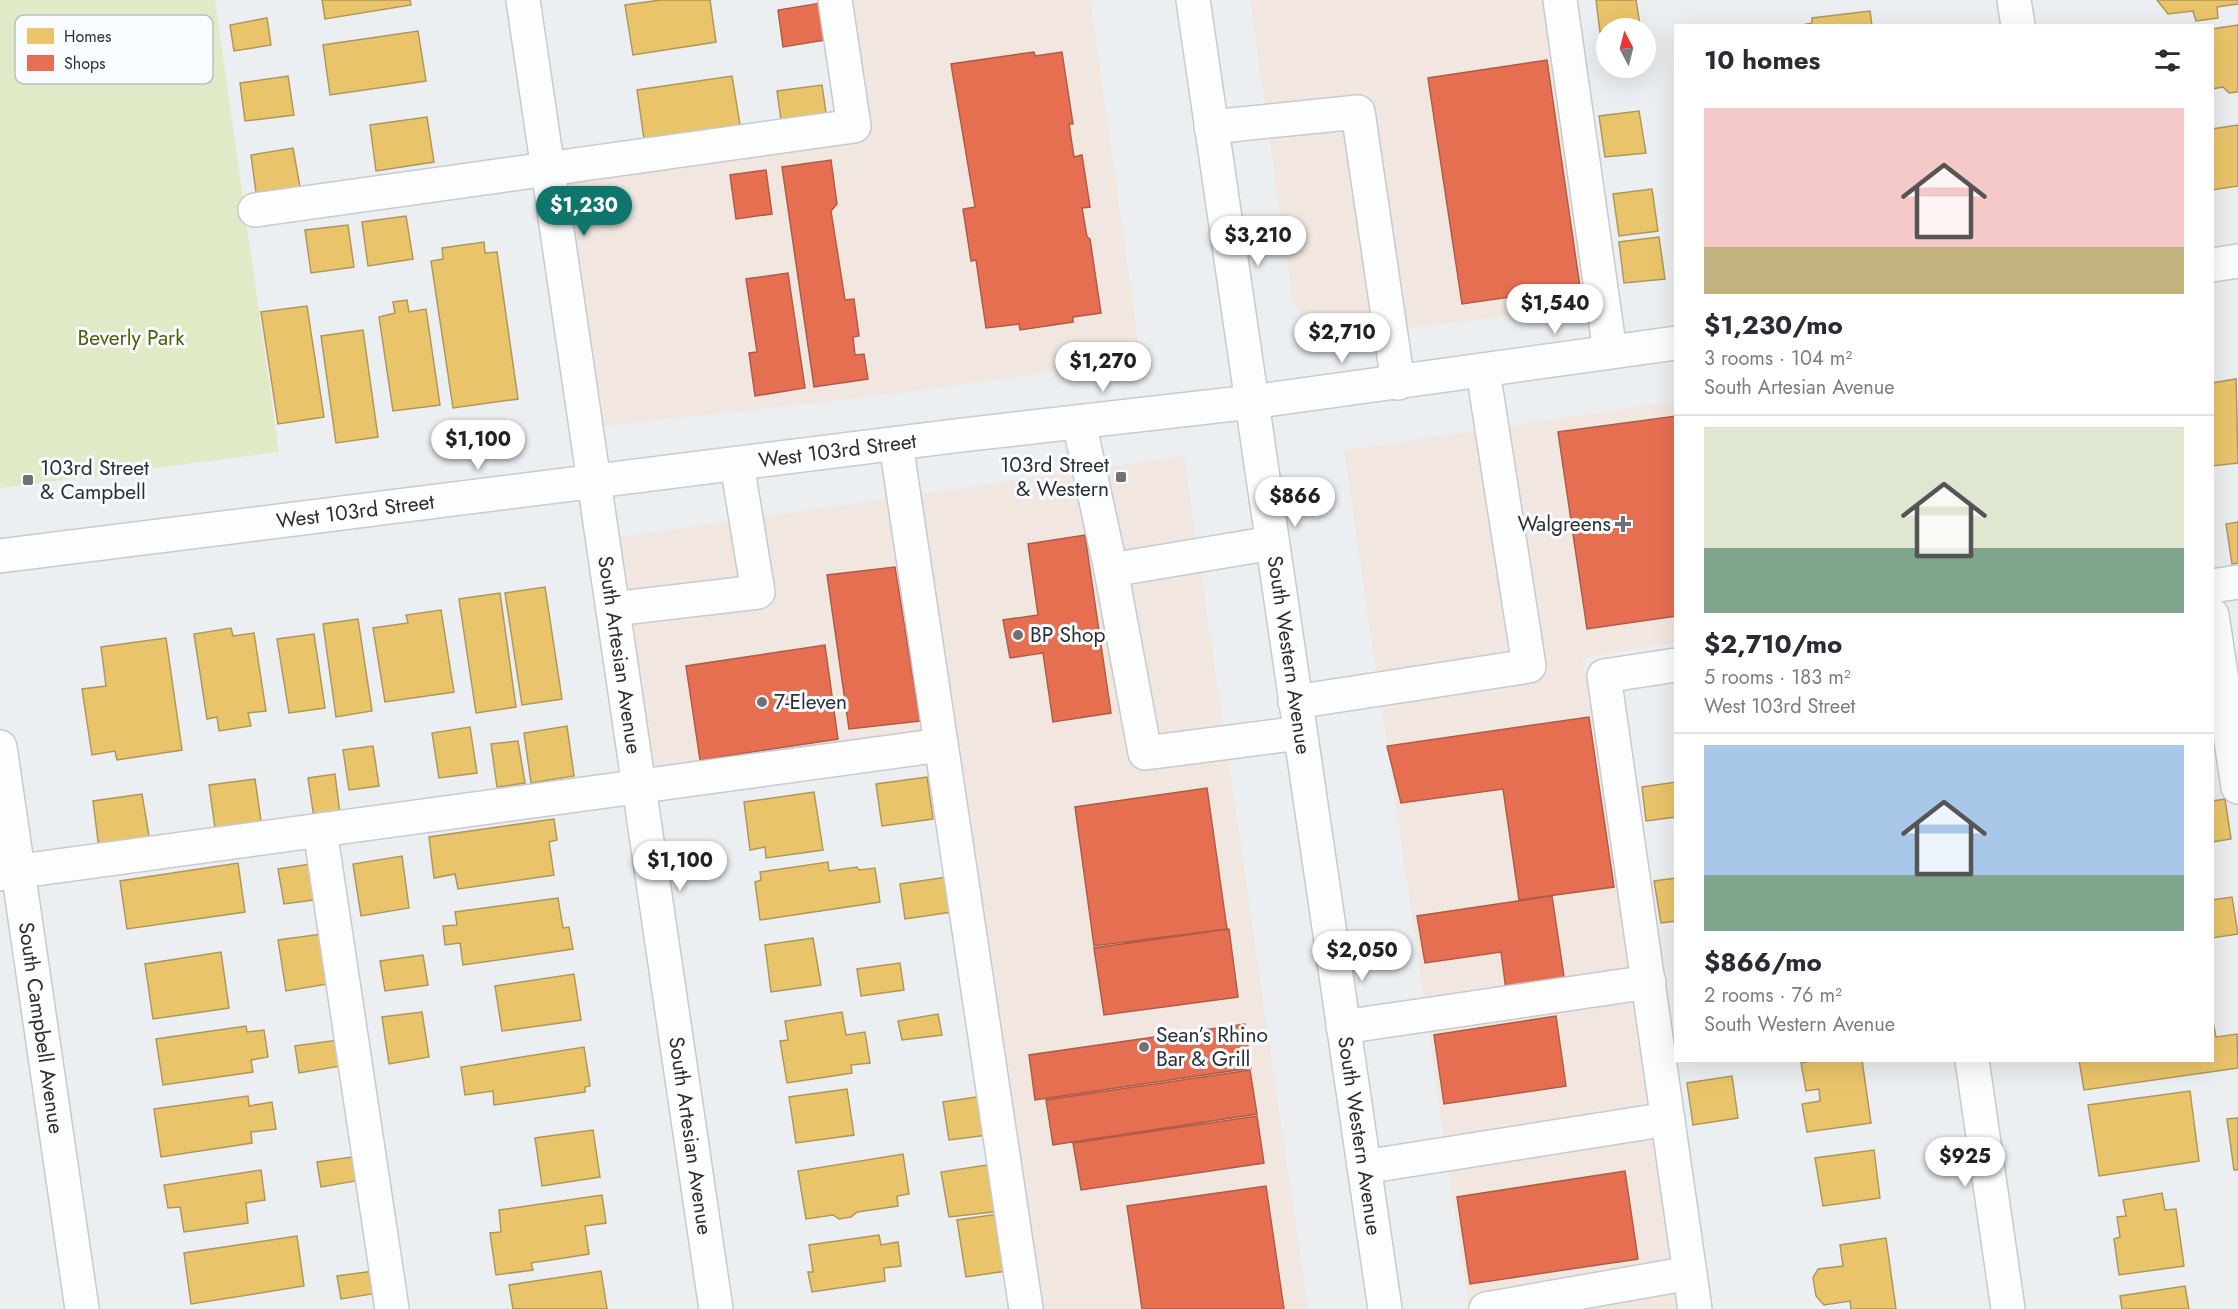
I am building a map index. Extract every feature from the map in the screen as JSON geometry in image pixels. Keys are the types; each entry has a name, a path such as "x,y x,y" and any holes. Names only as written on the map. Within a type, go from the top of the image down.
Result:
{"main road":[{"name":"South Artesian Avenue","path":"524,0 716,1309"},
{"path":"255,210 854,126 836,0"},
{"name":"South Western Avenue","path":"1193,0 1385,1309"},
{"path":"1560,0 1610,352"},
{"path":"2014,0 2018,24"},
{"path":"1211,127 1358,112 1398,382"},
{"path":"2214,265 2238,261"},
{"name":"West 103rd Street","path":"0,556 1251,402 1674,343"},
{"path":"1295,702 1528,666 1483,371"},
{"path":"1079,422 1112,570 1145,753 1300,734"},
{"path":"896,444 1026,1309"},
{"path":"613,609 758,592 737,464"},
{"path":"1112,570 1272,543"},
{"path":"2214,586 2238,582"},
{"path":"2214,628 2238,788"},
{"path":"1674,665 1604,676 1695,1309"},
{"path":"9,873 941,745"},
{"name":"South Campbell Avenue","path":"0,747 9,873 82,1309"},
{"path":"320,830 392,1309"},
{"path":"1343,1027 1648,982"},
{"path":"1972,1062 2008,1309"},
{"path":"1364,1167 1668,1119"},
{"path":"1486,1309 1690,1273"}],"shaded area":[{"path":"817,0 1090,0 1141,360 873,397 589,428 551,176 836,138 838,147"},
{"path":"1250,0 1560,0 1603,304 1329,339 1306,326 1292,297"},
{"path":"1674,401 1674,643 1583,658 1681,1309 1469,1309 1344,450"},
{"path":"1184,456 1308,1309 1033,1309 948,734 640,776 606,539"}],"green space":[{"name":"Beverly Park","path":"0,0 215,0 279,452 0,488"}],"building: Homes":[{"path":"322,0 410,0 411,5 325,19"},
{"path":"661,0 710,0 716,42 633,55 625,5"},
{"path":"1596,0 1636,0 1639,18 1598,18"},
{"path":"2157,0 2238,0 2238,4 2217,7 2218,18 2196,21 2193,11 2168,14"},
{"path":"1870,11 1872,24 1807,24 1812,23 1812,18"},
{"path":"267,18 271,45 234,51 230,25"},
{"path":"2238,25 2238,92 2229,93 2223,87 2214,89 2214,29"},
{"path":"418,31 426,81 330,95 323,45"},
{"path":"288,76 294,115 245,121 240,83"},
{"path":"732,76 740,125 644,139 637,90"},
{"path":"822,85 826,113 781,120 777,91"},
{"path":"1639,111 1646,153 1605,157 1599,116"},
{"path":"427,117 434,162 376,171 370,125"},
{"path":"2238,125 2238,186 2214,190 2214,129"},
{"path":"293,148 300,187 256,193 251,155"},
{"path":"1652,189 1658,231 1619,236 1613,194"},
{"path":"406,216 413,259 368,266 362,222"},
{"path":"348,225 354,267 311,273 305,230"},
{"path":"1659,237 1665,279 1624,283 1619,242"},
{"path":"484,242 485,253 497,252 518,399 453,408 431,261 443,259 442,248"},
{"path":"407,300 409,312 426,309 440,405 393,411 379,317 395,313 393,302"},
{"path":"307,306 324,417 278,424 261,312"},
{"path":"363,330 378,437 336,443 321,336"},
{"path":"2236,379 2238,463 2214,466 2214,383"},
{"path":"2238,522 2238,563 2232,564 2226,524"},
{"path":"545,587 562,699 522,705 505,593"},
{"path":"500,593 516,707 476,713 459,599"},
{"path":"441,610 454,692 385,702 373,628 408,623 406,615"},
{"path":"358,619 372,711 336,717 323,624"},
{"path":"231,628 233,636 254,633 266,711 248,713 251,726 219,731 217,717 207,719 194,634"},
{"path":"314,634 325,708 289,713 277,639"},
{"path":"166,638 182,750 117,760 115,751 92,755 82,689 106,686 101,647"},
{"path":"567,726 574,776 531,783 524,733"},
{"path":"470,727 477,773 439,778 432,733"},
{"path":"518,741 525,783 497,787 491,744"},
{"path":"373,746 379,786 349,790 343,750"},
{"path":"335,774 340,814 314,818 308,778"},
{"path":"927,777 933,819 882,826 876,784"},
{"path":"255,779 261,821 215,828 209,785"},
{"path":"1674,782 1674,817 1646,821 1642,787"},
{"path":"814,792 823,850 766,858 765,847 750,850 744,802"},
{"path":"142,794 150,842 99,849 93,801"},
{"path":"2225,799 2231,839 2214,842 2214,801"},
{"path":"554,819 557,840 549,842 554,875 458,889 455,874 434,878 429,837"},
{"path":"402,856 409,908 361,916 353,864"},
{"path":"828,862 829,871 857,867 859,870 875,868 880,902 760,920 755,882 761,880 760,872"},
{"path":"238,863 245,912 127,929 120,881"},
{"path":"317,863 321,899 284,904 278,869"},
{"path":"947,877 952,912 905,919 900,884"},
{"path":"1674,878 1674,921 1661,923 1654,881"},
{"path":"2232,897 2238,934 2214,938 2214,900"},
{"path":"558,898 563,928 569,927 573,949 463,965 460,943 445,945 443,926 457,925 455,912"},
{"path":"322,934 328,984 286,991 278,940"},
{"path":"813,938 821,985 771,992 765,945"},
{"path":"221,952 229,1008 153,1019 145,964"},
{"path":"423,955 428,985 385,991 380,961"},
{"path":"900,963 904,990 861,996 857,969"},
{"path":"574,974 581,1020 502,1031 495,986"},
{"path":"422,1012 429,1057 389,1064 382,1017"},
{"path":"842,1012 846,1035 865,1032 870,1063 851,1065 852,1073 787,1083 780,1041 788,1040 785,1021"},
{"path":"938,1014 942,1035 902,1040 898,1021"},
{"path":"246,1026 247,1032 264,1030 268,1057 251,1060 253,1072 163,1085 156,1039"},
{"path":"2214,1027 2216,1037 2237,1034 2238,1068 2084,1090 2079,1062 2214,1062"},
{"path":"338,1040 341,1066 299,1073 295,1046"},
{"path":"584,1047 590,1086 585,1087 585,1092 494,1105 493,1091 465,1095 461,1067"},
{"path":"1862,1062 1871,1123 1807,1132 1802,1104 1820,1101 1819,1089 1806,1091 1801,1063"},
{"path":"1732,1076 1738,1118 1693,1125 1687,1083"},
{"path":"847,1089 854,1135 796,1143 789,1097"},
{"path":"2190,1091 2199,1161 2099,1176 2088,1105"},
{"path":"248,1096 249,1106 272,1102 276,1129 251,1132 252,1143 161,1157 154,1109"},
{"path":"983,1096 988,1135 949,1140 943,1102"},
{"path":"2238,1118 2238,1170 2234,1170 2227,1119"},
{"path":"593,1130 600,1177 542,1186 535,1138"},
{"path":"1874,1150 1880,1198 1823,1206 1815,1158"},
{"path":"903,1154 909,1194 897,1196 898,1206 857,1212 851,1217 839,1219 833,1215 806,1219 798,1171"},
{"path":"359,1156 361,1180 321,1187 317,1162"},
{"path":"993,1164 1001,1211 949,1217 941,1172"},
{"path":"261,1170 265,1200 246,1203 248,1223 184,1232 180,1207 168,1208 164,1185"},
{"path":"2162,1193 2165,1210 2176,1209 2184,1266 2119,1275 2114,1239 2120,1237 2117,1217 2126,1216 2123,1200"},
{"path":"602,1195 606,1223 585,1226 589,1254 531,1263 533,1270 496,1275 490,1233 501,1232 499,1210"},
{"path":"998,1214 1006,1271 966,1277 957,1220"},
{"path":"879,1235 881,1245 898,1242 901,1266 884,1268 885,1281 812,1292 808,1272 813,1272 809,1245"},
{"path":"297,1236 304,1286 191,1304 184,1253"},
{"path":"1886,1238 1896,1309 1851,1309 1850,1301 1824,1305 1816,1296 1813,1278 1818,1269 1843,1266 1840,1245"},
{"path":"374,1271 378,1293 341,1299 337,1276"},
{"path":"601,1271 607,1309 513,1309 509,1285"},
{"path":"2185,1286 2189,1309 2122,1309 2120,1296"}],"building: Shops":[{"path":"821,3 826,40 783,47 778,10"},
{"path":"1034,52 1035,56 1062,52 1073,124 1069,124 1074,157 1082,155 1090,207 1082,208 1087,237 1090,239 1101,313 1073,317 1073,322 1020,330 1019,324 986,328 976,260 971,261 963,209 975,207 951,64"},
{"path":"1547,60 1580,287 1462,304 1428,78"},
{"path":"831,160 837,204 831,211 845,300 854,299 859,336 853,337 855,355 864,354 868,379 814,387 782,167"},
{"path":"766,170 772,214 736,219 730,175"},
{"path":"788,273 805,388 755,396 749,353 757,352 746,279"},
{"name":"Walgreens","path":"1674,416 1674,616 1587,629 1558,432"},
{"path":"1085,535 1111,713 1053,722 1043,653 1010,658 1003,620 1038,615 1028,544"},
{"path":"895,567 920,721 849,729 827,575"},
{"name":"7-Eleven","path":"825,645 838,739 700,760 686,666"},
{"path":"1589,717 1614,887 1519,900 1503,789 1401,803 1387,746"},
{"path":"1207,788 1227,929 1094,946 1075,807"},
{"path":"1552,896 1566,990 1507,998 1501,952 1425,963 1417,916"},
{"path":"1229,929 1238,997 1104,1015 1094,948"},
{"path":"1556,1016 1566,1086 1444,1104 1434,1035"},
{"path":"1245,1024 1251,1068 1035,1100 1029,1055"},
{"path":"1250,1070 1257,1114 1053,1145 1046,1100"},
{"path":"1257,1116 1264,1163 1081,1190 1073,1143"},
{"path":"1625,1171 1638,1259 1470,1284 1457,1197"},
{"path":"1266,1186 1284,1309 1142,1309 1127,1206"}],"place":[{"name":"103rd Street & Western","path":"1121,477"},
{"name":"103rd Street & Campbell","path":"28,480"},
{"name":"Walgreens","path":"1623,524"},
{"name":"BP Shop","path":"1018,635"},
{"name":"7-Eleven","path":"762,702"},
{"name":"Sean’s Rhino Bar & Grill","path":"1144,1047"}]}
